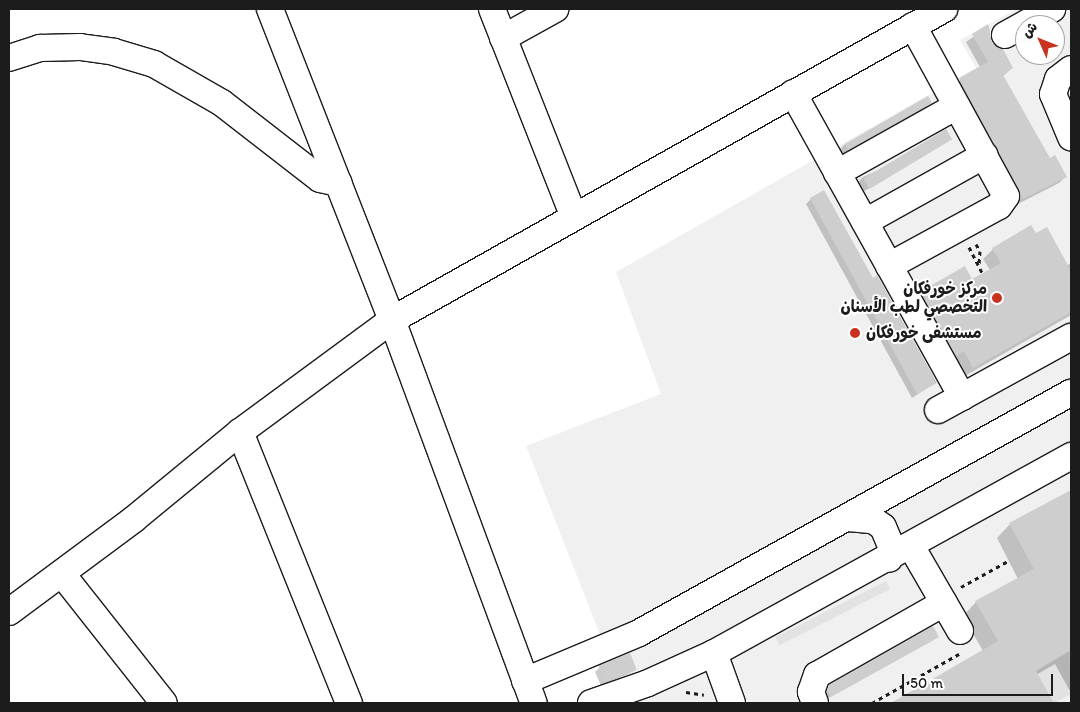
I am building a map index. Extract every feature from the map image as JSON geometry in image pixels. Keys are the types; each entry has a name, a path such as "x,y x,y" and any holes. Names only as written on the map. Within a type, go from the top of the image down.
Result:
{"street":[{"path":"270,9 392,320 530,692 848,518 1071,393"},
{"path":"492,9 573,215"},
{"path":"503,38 555,9"},
{"path":"9,612 62,574 240,432 392,320 573,215 944,9"},
{"path":"1005,35 1052,9"},
{"path":"889,266 1004,202 1004,190 913,26"},
{"path":"9,58 40,48 60,46 114,52 154,64 230,108 320,179 339,183"},
{"path":"1071,69 1058,79 1054,94 1071,137"},
{"path":"793,93 962,397"},
{"path":"838,173 957,106"},
{"path":"865,222 985,155"},
{"path":"938,410 1071,337"},
{"path":"240,432 349,703"},
{"path":"591,703 648,683 714,653 1071,456"},
{"path":"848,518 873,520 883,527 892,548 900,552 943,601 961,642"},
{"path":"62,574 164,703"},
{"path":"815,703 811,692 817,675 943,601"},
{"path":"714,653 732,703"}],"path":[{"path":"972,252 982,273"},
{"path":"943,601 1008,561"},
{"path":"872,703 961,642"}],"shaded area":[{"name":"مستشفى خورفكان","path":"1016,9 1071,9 1071,703 627,703 617,678 606,683 599,665 610,660 526,446 661,394 616,272 976,68 960,40"},
{"path":"886,581 890,589 780,645 776,637"},
{"path":"1069,651 1071,694 1054,703 1036,671"}],"building":[{"path":"988,24 992,43 1003,49 1013,68 1003,75 1050,158 1055,155 1067,177 1023,199 959,78 988,62 972,34"},
{"path":"928,96 932,103 849,151 845,144"},
{"path":"946,129 952,139 870,189 864,178"},
{"path":"824,190 873,278 877,275 937,383 917,394 810,198"},
{"name":"مركز خورفكان التخصصي لطب الأسنان","path":"1031,225 1036,233 1047,227 1071,271 1071,312 973,368 964,351 956,356 923,296 932,291 930,286 965,266 972,279 1001,263 992,248"},
{"path":"1071,490 1071,650 1036,671 1054,703 891,703 998,641 975,601 1034,569 1009,523"},
{"path":"933,626 939,637 831,697 827,691 829,685"},
{"path":"630,653 637,670 605,682 598,666"}],"place":[{"name":"مركز خورفكان التخصصي لطب الأسنان","path":"997,298"},
{"name":"مستشفى خورفكان","path":"855,333"}]}
